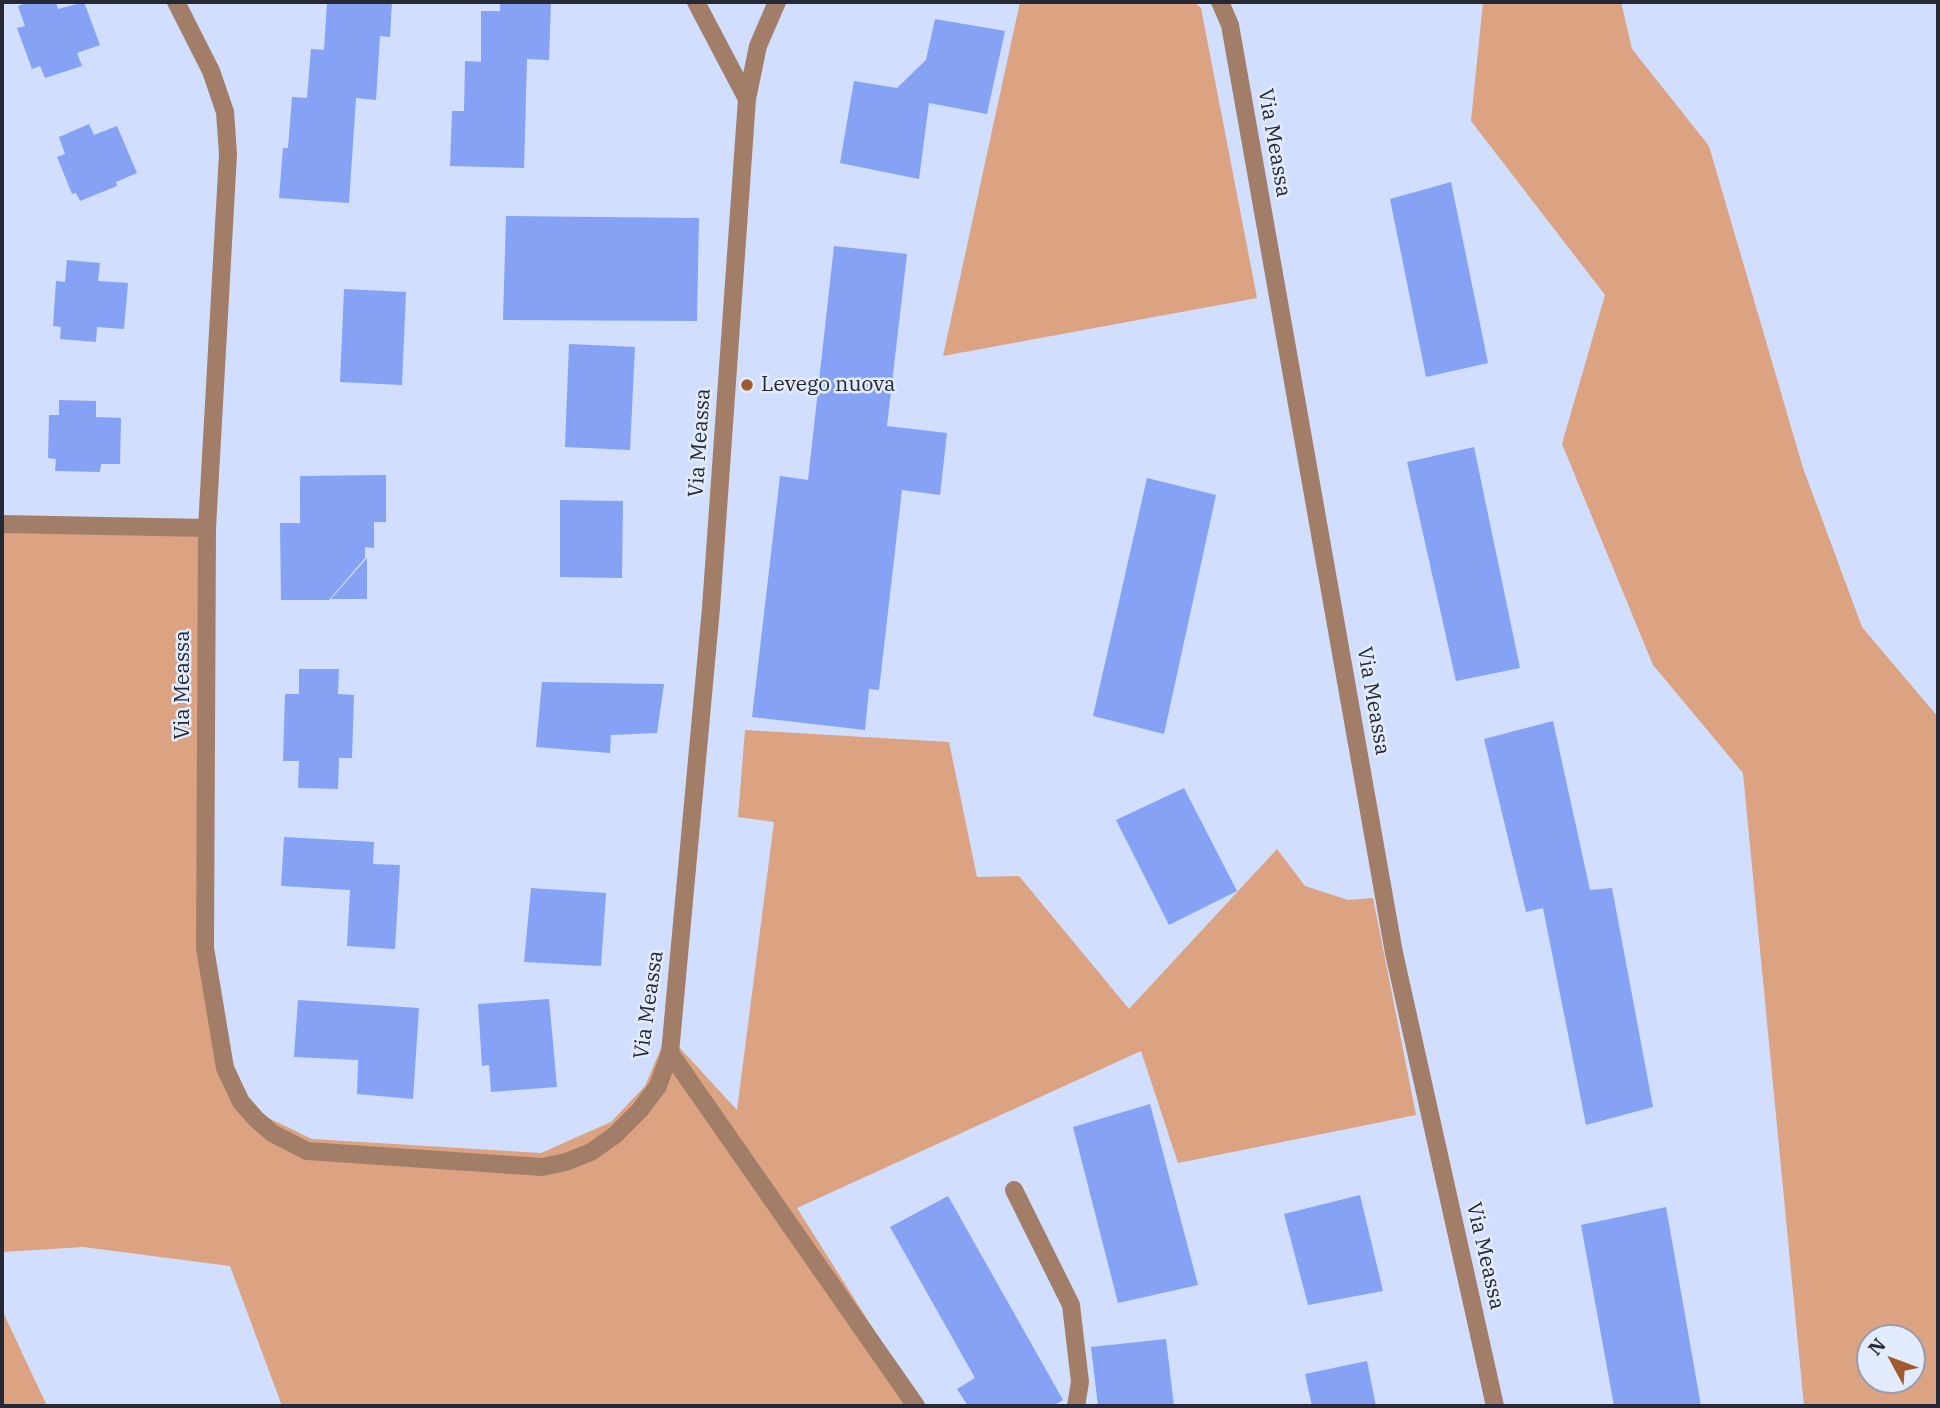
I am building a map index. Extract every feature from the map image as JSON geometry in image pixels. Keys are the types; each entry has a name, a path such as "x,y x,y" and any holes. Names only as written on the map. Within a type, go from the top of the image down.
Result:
{"street":[{"name":"Via Meassa","path":"176,2 211,71 225,112 228,154 207,528 205,948 225,1068 241,1102 272,1133 307,1151 542,1167 566,1162 592,1152 615,1135 640,1110 658,1086 670,1053 711,608 747,99 758,46 777,2"},
{"path":"696,2 747,99"},
{"name":"Via Meassa","path":"1220,2 1230,25 1394,953 1495,1406"},
{"path":"2,524 207,528"},
{"path":"670,1053 916,1406"},
{"path":"1014,1190 1071,1305 1080,1382 1076,1406"}],"shaded area":[{"path":"1020,2 1194,2 1201,8 1257,298 943,356"},
{"path":"1483,2 1621,2 1632,49 1709,146 1803,468 1862,627 1938,717 1938,1406 1804,1406 1743,773 1653,665 1562,444 1605,295 1471,121"},
{"path":"2,524 207,528 205,948 228,1065 258,1113 312,1139 541,1153 611,1122 645,1086 667,1034 737,1110 774,822 738,817 745,730 949,742 977,877 1019,876 1129,1009 1277,849 1305,886 1348,900 1373,898 1416,1115 1178,1163 1141,1051 797,1208 922,1406 282,1406 230,1266 83,1247 2,1252"},
{"path":"2,1310 47,1406 2,1406"}],"building":[{"path":"29,2 56,2 58,9 84,2 100,45 77,53 82,66 45,78 40,66 32,69 17,28 25,26 18,6"},
{"path":"327,2 392,2 390,37 380,36 376,100 356,98 349,203 279,198 283,148 288,148 292,97 307,98 311,49 324,50"},
{"path":"500,2 551,2 549,60 527,59 524,168 450,166 452,111 464,111 465,61 481,62 481,11 500,11"},
{"path":"935,19 1005,31 987,114 929,103 919,179 840,163 854,81 897,88 926,60"},
{"path":"89,124 94,135 117,126 137,173 116,182 117,186 80,201 76,193 72,194 57,157 65,154 59,137"},
{"path":"1451,182 1488,363 1426,377 1390,199"},
{"path":"506,216 699,218 697,321 503,320"},
{"path":"834,246 907,254 887,426 947,433 940,495 902,490 879,690 869,689 865,730 752,717 780,476 808,480"},
{"path":"67,260 100,263 98,281 128,283 124,329 97,327 96,342 60,339 61,327 53,326 56,281 65,282"},
{"path":"344,289 406,292 402,385 340,382"},
{"path":"569,344 635,347 630,450 565,447"},
{"path":"59,400 96,401 96,417 121,418 120,464 101,464 100,472 55,471 56,459 48,458 49,415 59,415"},
{"path":"1474,447 1520,668 1456,681 1407,462"},
{"path":"386,475 386,522 374,522 374,548 365,547 365,558 329,600 281,600 280,523 300,523 300,476"},
{"path":"1147,478 1216,495 1164,734 1093,716"},
{"path":"560,500 623,501 622,578 560,577"},
{"path":"367,558 367,599 331,599"},
{"path":"299,669 339,669 338,694 354,695 352,758 339,758 338,789 298,788 299,761 283,761 285,694 299,694"},
{"path":"542,682 664,684 657,733 611,735 610,753 536,747"},
{"path":"1553,721 1590,890 1612,888 1653,1107 1586,1125 1543,908 1526,912 1484,739"},
{"path":"1184,788 1237,891 1169,925 1116,820"},
{"path":"284,837 374,842 373,864 400,865 395,949 347,946 350,890 281,886"},
{"path":"531,888 606,893 601,966 524,962"},
{"path":"549,999 557,1087 491,1092 489,1065 482,1066 478,1004"},
{"path":"298,1000 419,1008 413,1099 357,1094 358,1060 294,1057"},
{"path":"1150,1104 1198,1285 1118,1303 1073,1127"},
{"path":"1360,1195 1383,1291 1308,1305 1284,1214"},
{"path":"948,1196 1063,1400 1053,1406 968,1406 957,1389 975,1378 890,1227"},
{"path":"1666,1207 1701,1406 1614,1406 1581,1225"},
{"path":"1166,1339 1174,1406 1098,1406 1091,1347"},
{"path":"1367,1361 1376,1406 1312,1406 1305,1374"}],"place":[{"name":"Levego nuova","path":"747,385"}]}
